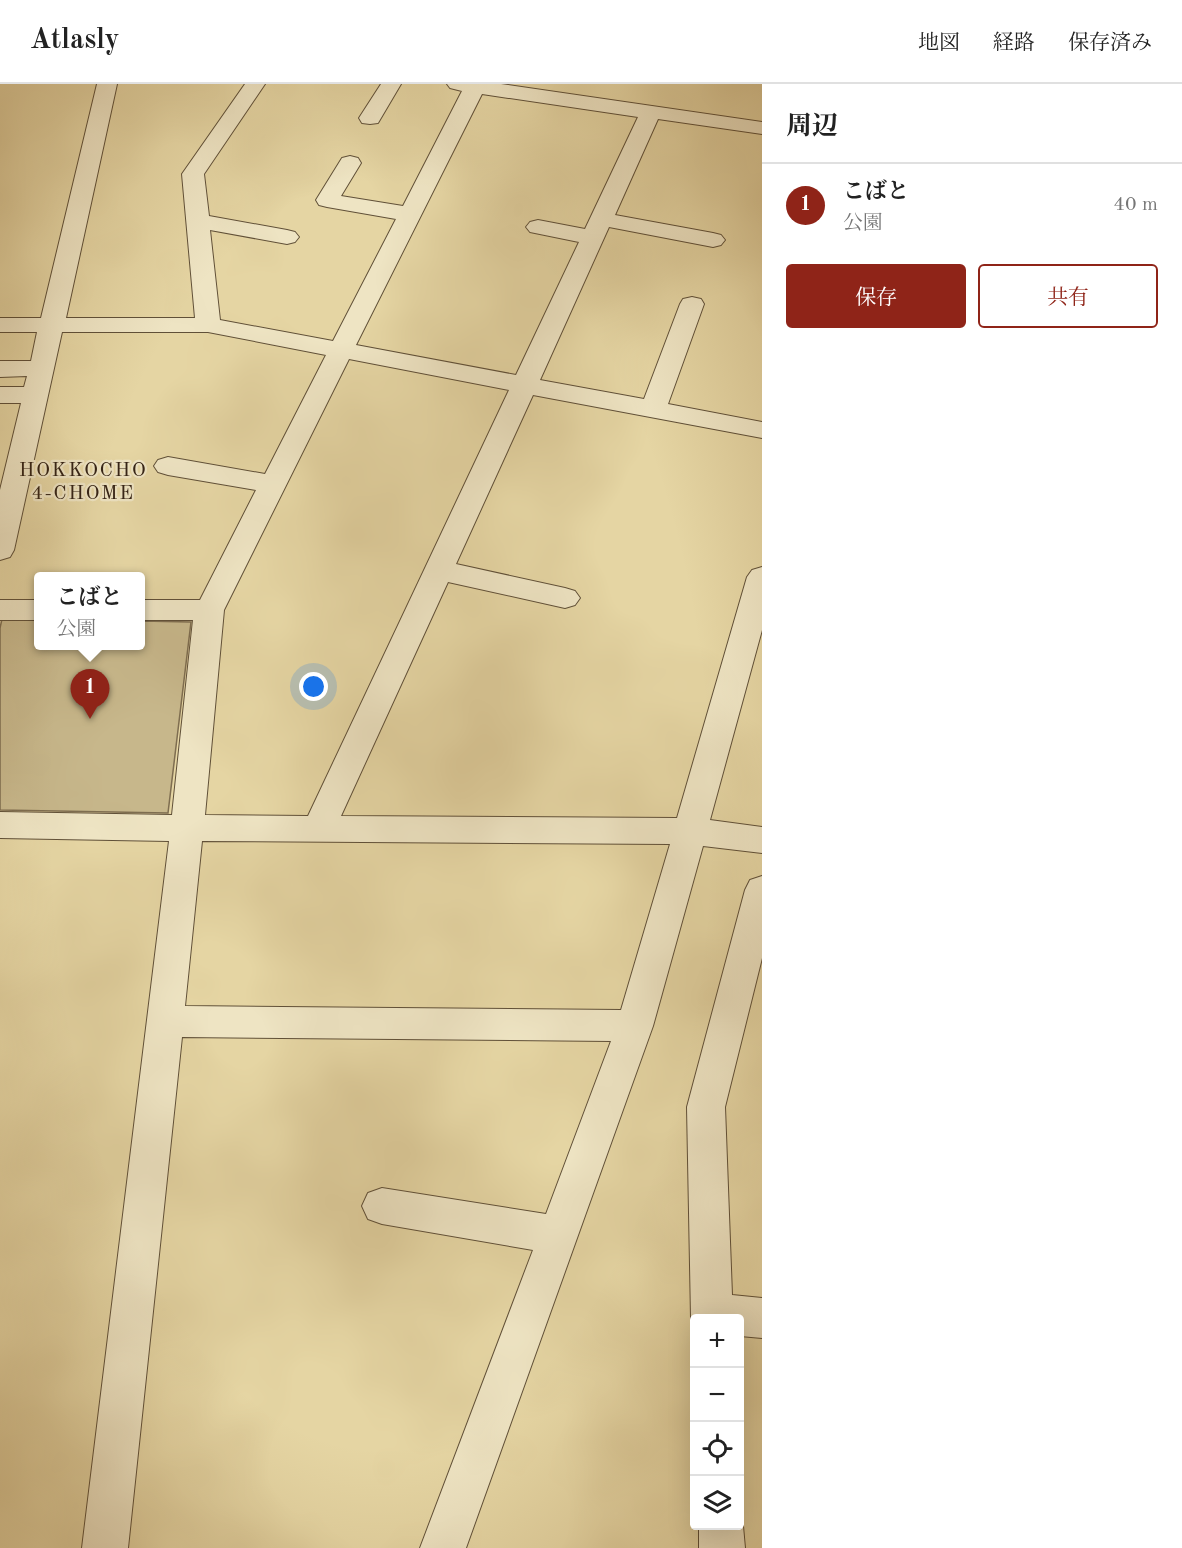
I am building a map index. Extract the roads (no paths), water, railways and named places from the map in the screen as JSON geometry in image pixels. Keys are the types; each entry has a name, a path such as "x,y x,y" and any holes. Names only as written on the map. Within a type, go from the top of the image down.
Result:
{"street":[{"path":"0,550 107,84"},
{"path":"207,325 193,174 255,84"},
{"path":"370,118 390,84"},
{"path":"105,1548 166,1021 209,610 415,205 466,85 575,110 651,112 762,128"},
{"path":"319,828 651,112"},
{"path":"350,163 327,200 415,205"},
{"path":"197,221 287,237"},
{"path":"538,227 597,228 713,240"},
{"path":"653,409 692,304"},
{"path":"0,325 207,325 762,430"},
{"path":"0,369 42,368"},
{"path":"0,395 36,395"},
{"path":"168,466 273,484"},
{"path":"439,570 565,598"},
{"path":"443,1548 635,1026 762,577"},
{"path":"0,610 34,610"},
{"path":"145,610 209,610"},
{"path":"0,825 689,831 762,840"},
{"path":"712,1314 706,1107 762,890"},
{"path":"166,1021 635,1026"},
{"path":"382,1206 558,1235"},
{"path":"744,1317 762,1318"},
{"path":"721,1530 722,1548"}],"place":[{"name":"こばと","path":"90,719"}],"district":[{"name":"HOKKOCHO 4-CHOME","path":"83,480"}]}
